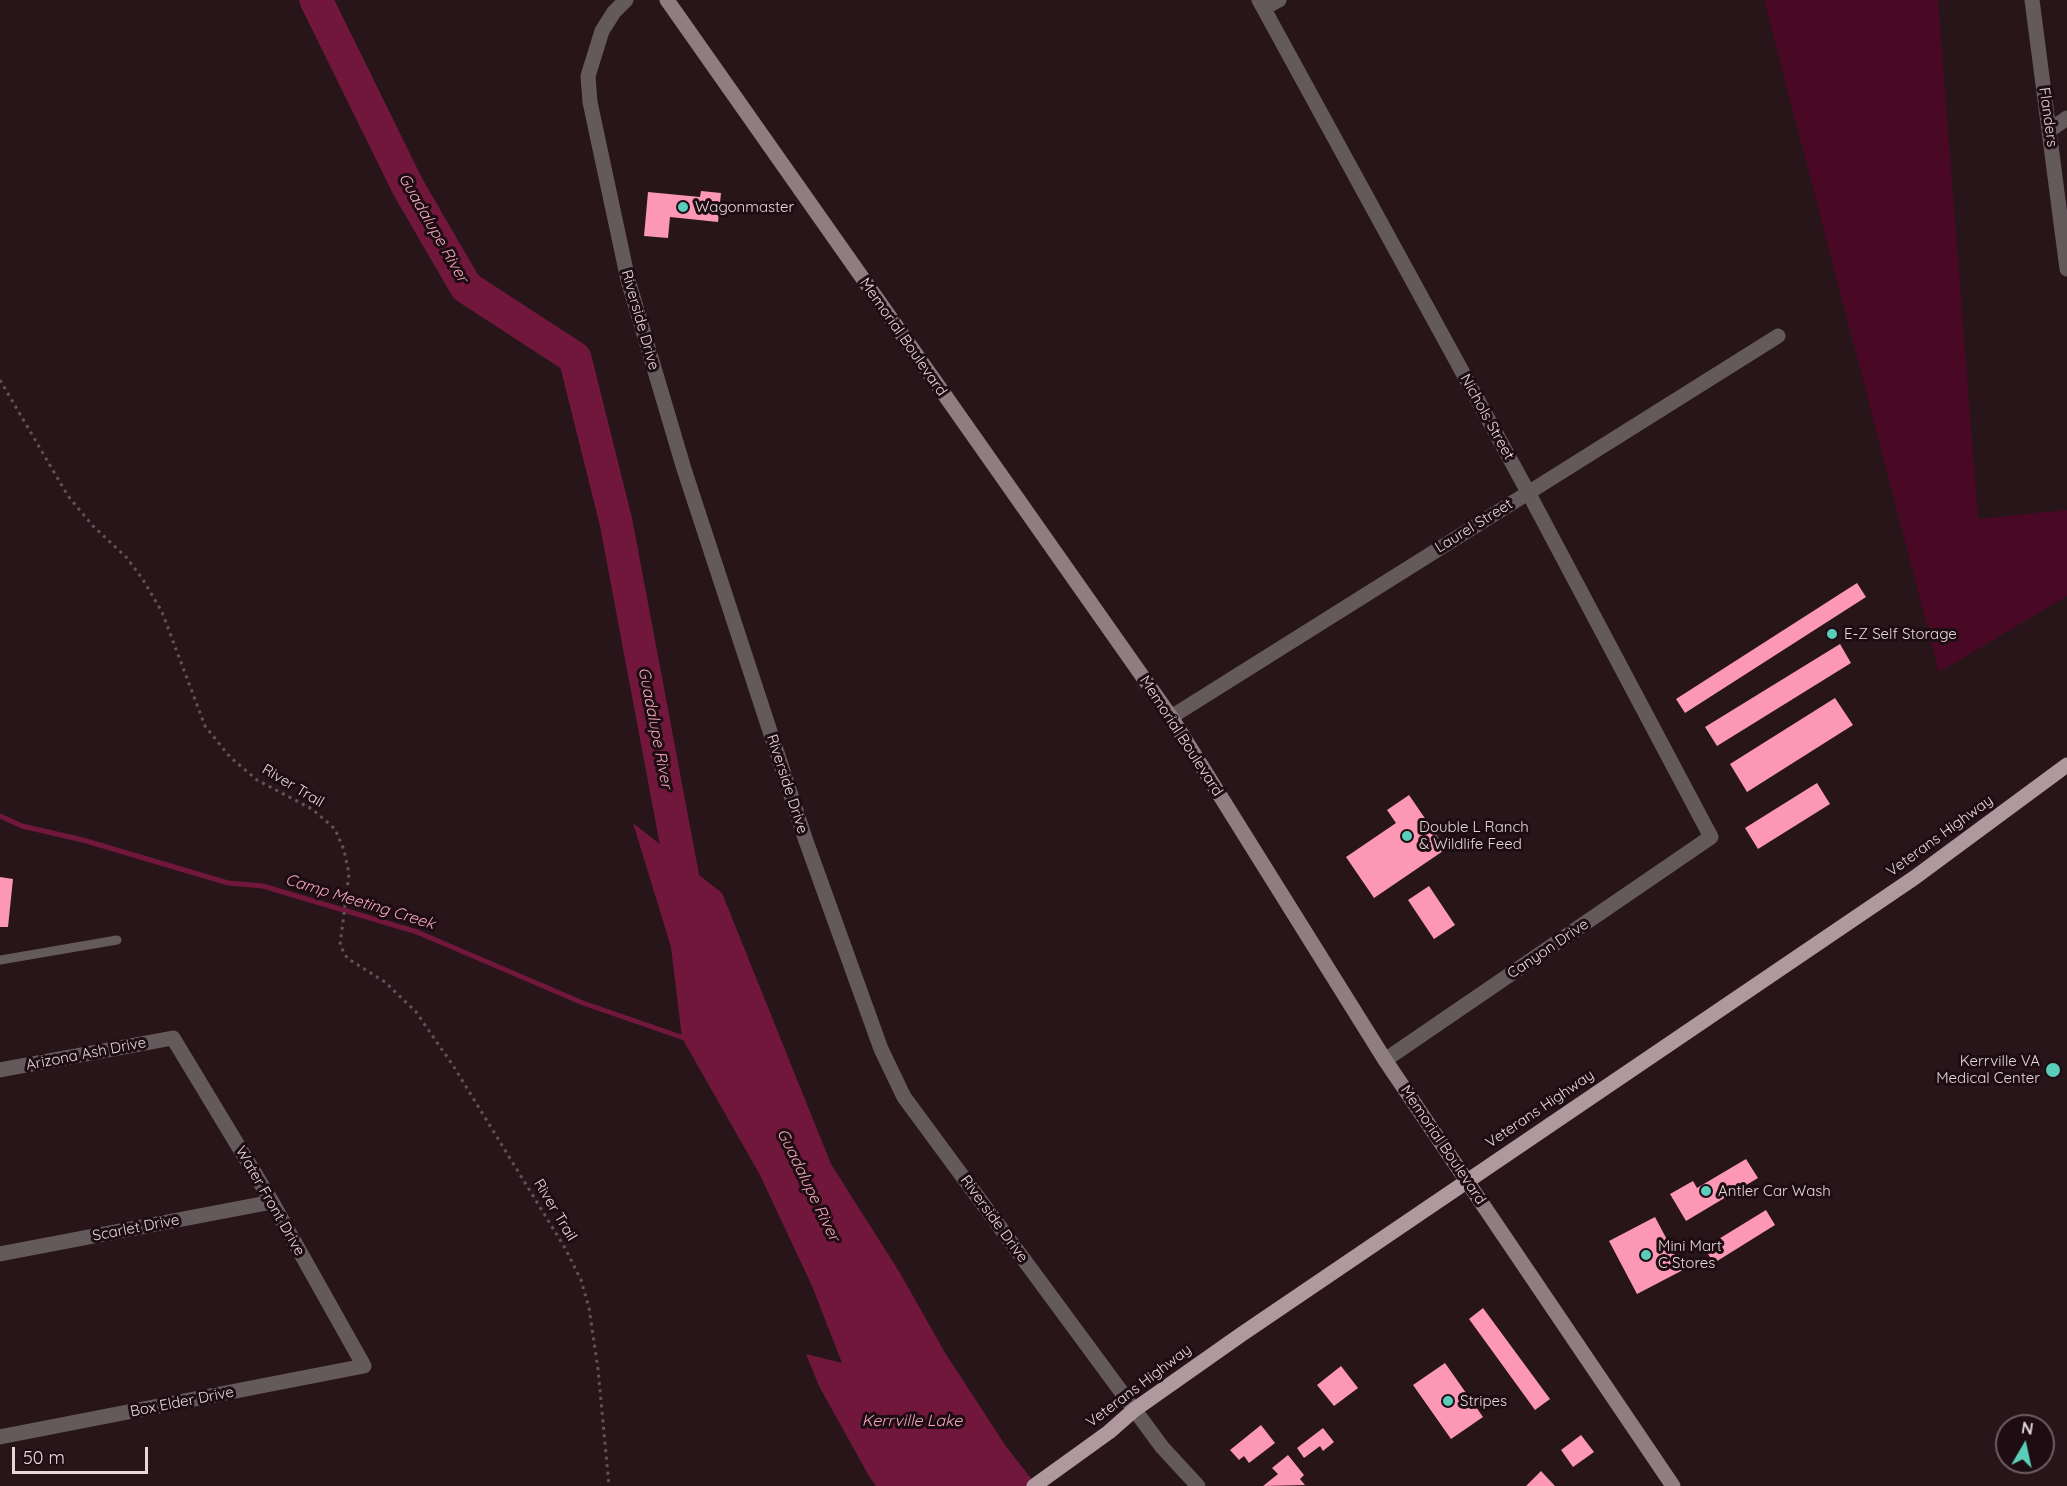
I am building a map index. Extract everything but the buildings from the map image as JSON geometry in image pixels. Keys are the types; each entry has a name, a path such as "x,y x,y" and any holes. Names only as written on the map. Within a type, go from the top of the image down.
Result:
{"main road":[{"name":"Memorial Boulevard","path":"667,0 1171,717 1385,1060 1673,1486"},
{"name":"Veterans Highway","path":"1034,1486 1134,1410 1467,1180 1904,885 2067,765"}],"street":[{"name":"Riverside Drive","path":"626,0 614,12 602,31 588,76 590,102 628,280 684,469 814,867 881,1049 904,1097 1161,1447 1198,1486"},
{"path":"1262,4 1279,0"},
{"name":"Flanders","path":"2032,0 2067,269"},
{"name":"Nichols Street","path":"1262,4 1528,492 1711,837"},
{"path":"2050,130 2067,118"},
{"name":"Laurel Street","path":"1171,717 1778,336"},
{"name":"Canyon Drive","path":"1385,1060 1711,837"},
{"name":"Arizona Ash Drive","path":"0,1070 173,1038"},
{"name":"Water Front Drive","path":"173,1038 272,1202 364,1366"},
{"name":"Scarlet Drive","path":"0,1254 272,1202"},
{"name":"Box Elder Drive","path":"0,1437 364,1366"}],"lane":[{"path":"0,960 117,940"}],"path":[{"name":"River Trail","path":"0,380 68,496 93,526 133,566 162,612 205,726 230,758 257,780 312,809 335,829 344,850 350,874 340,945 347,958 385,982 416,1012 460,1077 565,1248 581,1280 589,1308 598,1369 609,1486"}],"shaded area":[{"path":"1764,0 1938,0 1978,519 2067,510 2067,596 1939,672"}],"water":[{"name":"Kerrville Lake","path":"633,823 722,893 831,1164 900,1273 944,1351 1005,1445 1037,1486 876,1486 869,1476 819,1386 806,1354 842,1363 812,1286 760,1175 682,1038 671,947"}],"waterway":[{"name":"Guadalupe River","path":"316,0 408,187 466,287 575,358 616,522 688,905"},
{"name":"Camp Meeting Creek","path":"0,816 22,826 83,840 228,883 263,886 417,932 583,1003 687,1039"}],"place":[{"name":"Wagonmaster","path":"683,207"},
{"name":"E-Z Self Storage","path":"1832,634"},
{"name":"Double L Ranch & Wildlife Feed","path":"1407,836"},
{"name":"Kerrville VA Medical Center","path":"2053,1070"},
{"name":"Antler Car Wash","path":"1706,1191"},
{"name":"Mini Mart C Stores","path":"1646,1255"},
{"name":"Stripes","path":"1448,1401"}]}
